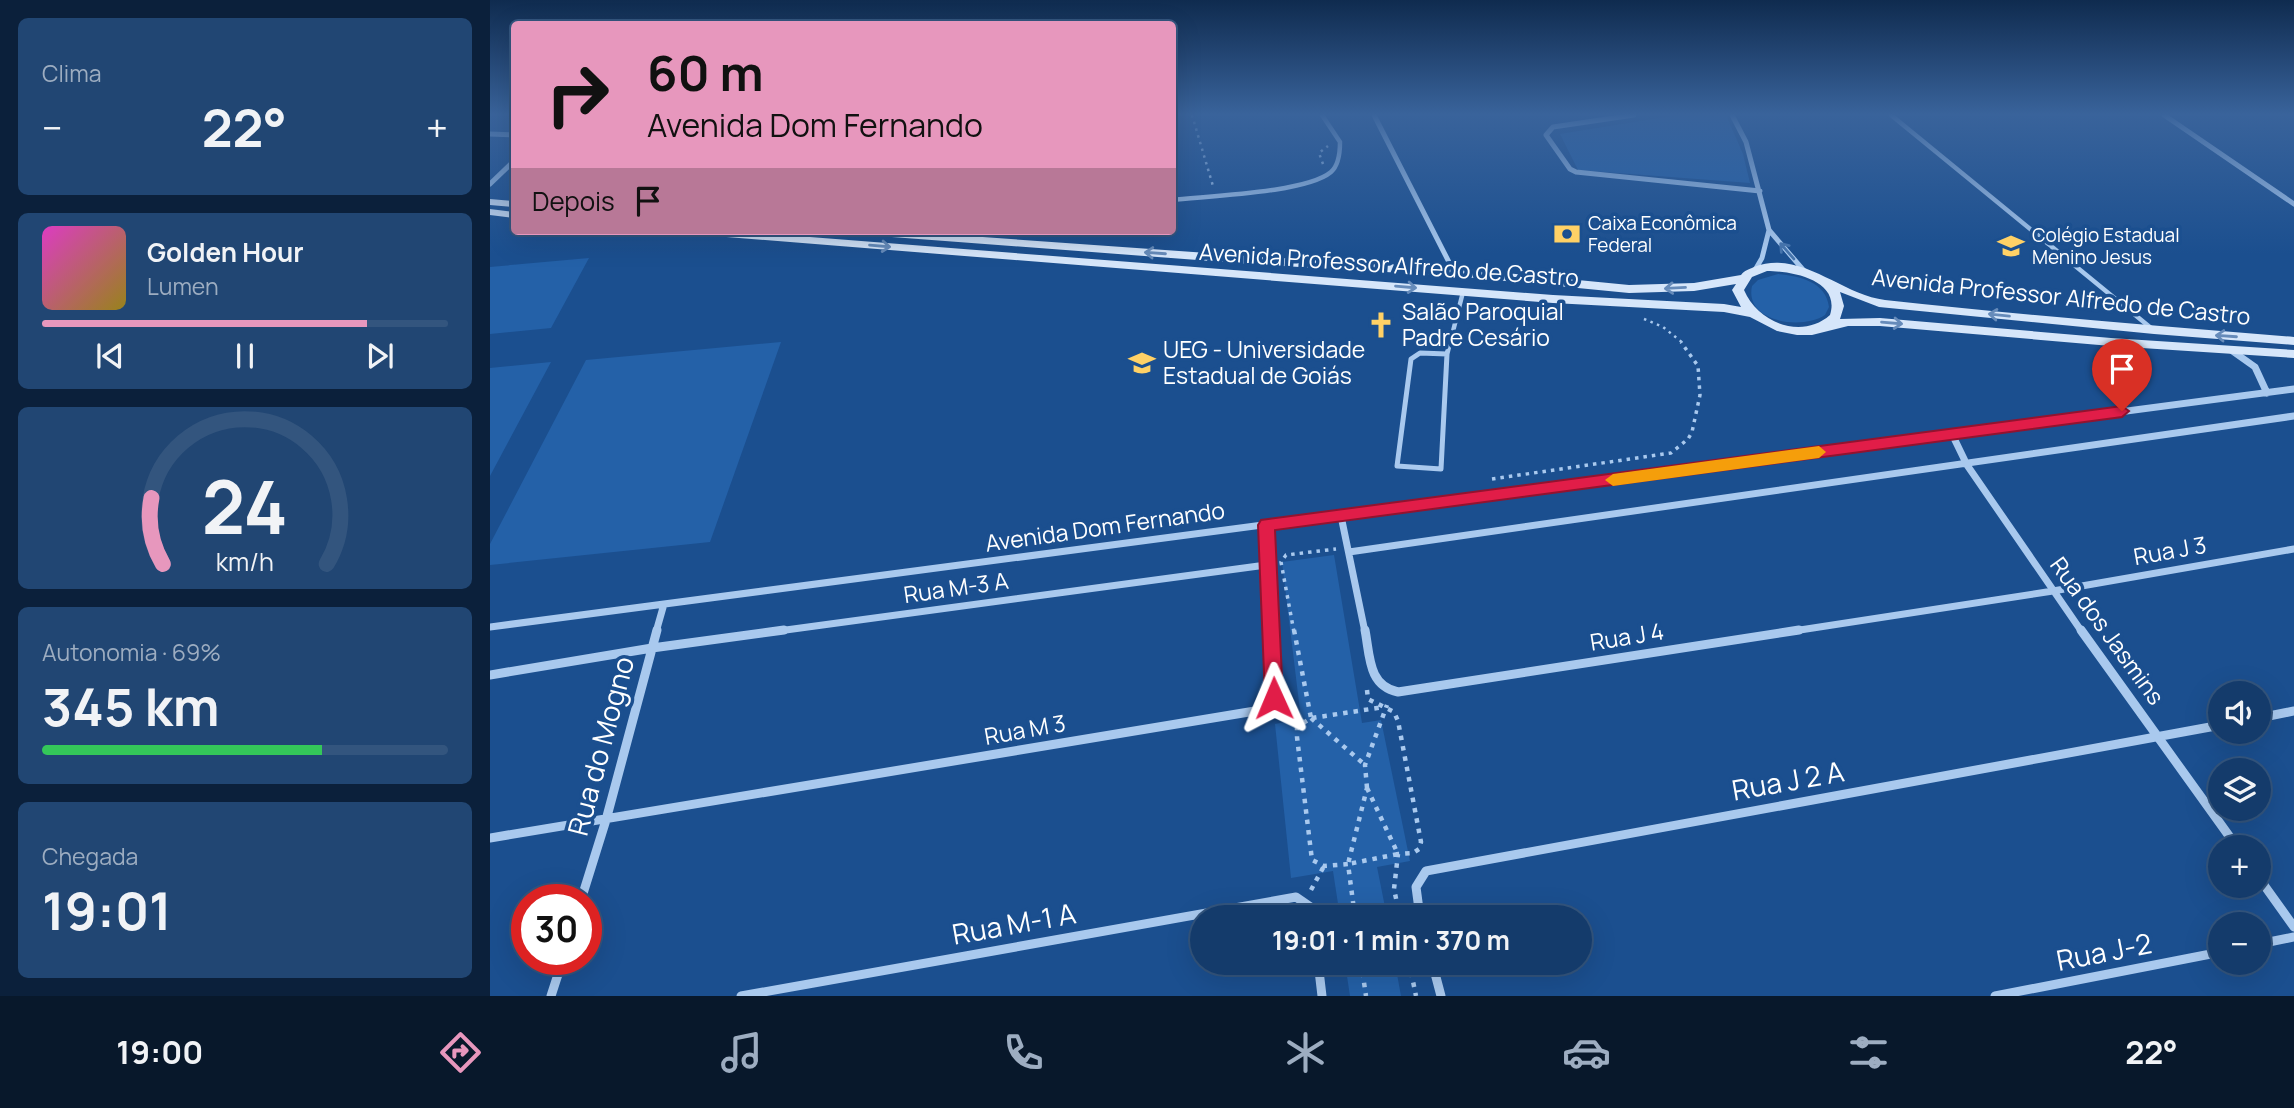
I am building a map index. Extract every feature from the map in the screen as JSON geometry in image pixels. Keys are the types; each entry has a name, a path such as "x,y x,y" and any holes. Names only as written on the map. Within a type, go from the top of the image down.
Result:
{"main road":[{"path":"490,202 511,204"},
{"path":"490,212 511,215"},
{"name":"Avenida Professor Alfredo de Castro","path":"741,235 1463,292 1724,308 1750,313"},
{"name":"Avenida Professor Alfredo de Castro","path":"907,235 1454,272 1629,289 1694,287 1742,279"},
{"path":"1779,267 1805,272 1826,283 1836,295 1839,307 1836,318 1825,326 1813,330 1772,326 1750,313 1741,302 1738,289 1742,279 1755,270 1779,267"},
{"name":"Avenida Professor Alfredo de Castro","path":"1826,283 1879,303 2294,341"},
{"name":"Avenida Professor Alfredo de Castro","path":"1825,326 1848,322 1880,322 2294,354"}],"street":[{"path":"1398,161 1454,272"},
{"path":"1565,161 1576,172 1760,191"},
{"path":"1752,161 1769,230 1762,258 1755,270"},
{"path":"2232,161 2294,204"},
{"path":"490,184 511,163"},
{"path":"1769,230 1805,272"},
{"path":"2225,347 2250,360 2263,377 2267,393"},
{"name":"Avenida Dom Fernando","path":"490,627 2294,389"},
{"path":"1346,552 2294,416"},
{"name":"Rua dos Jasmins","path":"1951,434 1967,465 2053,591 2228,835"},
{"name":"Rua J 4","path":"1341,516 1346,552 1375,678 1384,690 1398,692 2053,591"},
{"path":"1266,525 1274,698"},
{"name":"Rua J 3","path":"2053,591 2294,549"},
{"name":"Rua M-3 A","path":"490,675 652,648 1266,565"},
{"name":"Rua do Mogno","path":"586,884 664,604"},
{"name":"Rua M 3","path":"490,838 1261,710 1274,698"},
{"path":"2271,716 2294,711"},
{"name":"Rua J 2 A","path":"1417,905 1414,894 1420,876 1426,871 2208,728"},
{"path":"2271,895 2294,927"},
{"path":"1300,899 1308,905"},
{"name":"Rua M-1 A","path":"741,996 1300,899"},
{"path":"2271,942 2294,937"},
{"name":"Rua J-2","path":"1995,996 2208,955"},
{"path":"551,996 558,975"},
{"path":"1320,975 1322,996"},
{"path":"1435,975 1441,996"}],"lane":[{"path":"1176,200 1284,187 1321,178 1332,172 1337,161"},
{"path":"1948,161 2154,330"},
{"path":"1447,354 1420,353 1411,359 1396,466 1441,469 1447,354 1463,292"}],"path":[{"path":"1206,161 1214,189 1219,188"},
{"path":"1321,161 1323,169"},
{"path":"1346,552 1334,548 1286,555 1281,562 1311,718 1365,765"},
{"path":"1366,686 1368,699 1386,706 1394,712 1398,720 1421,842 1419,849 1413,853 1324,866 1312,860 1297,727 1311,718 1386,706"},
{"path":"1274,698 1303,722"},
{"path":"1353,905 1348,864 1367,788 1365,765 1386,706"},
{"path":"1367,788 1398,854 1394,889 1397,905"},
{"path":"1300,899 1324,866"},
{"path":"1363,975 1366,996"},
{"path":"1412,975 1416,996"}],"shaded area":[{"path":"1574,161 1745,161 1750,183 1578,170"},
{"path":"589,258 551,328 490,334 490,267"},
{"path":"1778,274 1795,276 1817,286 1827,298 1829,307 1825,315 1815,320 1790,322 1777,320 1757,308 1752,298 1752,286 1758,280"},
{"path":"781,342 710,542 490,565 490,544 586,360"},
{"path":"551,362 490,476 490,368"},
{"path":"1334,555 1362,723 1381,720 1410,861 1377,867 1385,905 1338,905 1333,871 1291,878 1275,724 1301,719 1282,562"},
{"path":"1347,975 1397,975 1401,996 1350,996"}],"slow traffic":[{"path":"1613,480 1819,452"}],"place":[{"name":"Caixa Econômica Federal","path":"1567,234"},
{"name":"Colégio Estadual Menino Jesus","path":"2011,246"},
{"name":"Salão Paroquial Padre Cesário","path":"1381,325"},
{"name":"UEG - Universidade Estadual de Goiás","path":"1142,363"}],"route":[{"path":"1274,698 1266,525 2122,411"}]}
